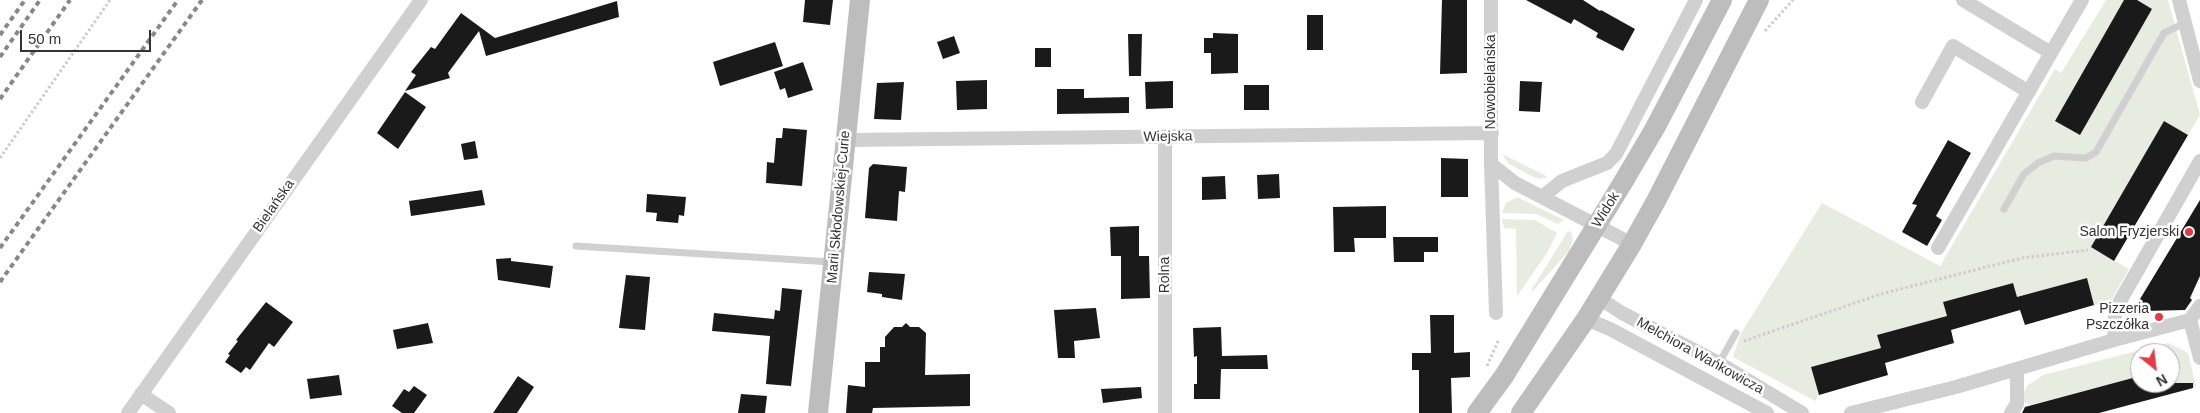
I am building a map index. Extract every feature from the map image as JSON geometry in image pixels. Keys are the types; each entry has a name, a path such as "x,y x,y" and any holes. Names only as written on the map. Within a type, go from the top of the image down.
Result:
{"main road":[{"name":"Marii Skłodowskiej-Curie","path":"818,413 860,0"},
{"name":"Widok","path":"1477,413 1504,376 1655,128 1722,0"},
{"path":"1521,413 1586,320 1632,244 1759,0"}],"street":[{"name":"Bielańska","path":"128,413 421,0"},
{"name":"Nowobielańska","path":"1491,0 1491,164 1496,313"},
{"path":"1542,197 1562,181 1607,163 1616,154 1696,0"},
{"path":"1963,0 2051,53"},
{"path":"1938,248 2082,0"},
{"path":"2179,0 2200,81"},
{"path":"1922,102 1953,46 2028,92"},
{"name":"Wiejska","path":"845,140 1492,133"},
{"name":"Rolna","path":"1165,137 1165,413"},
{"path":"2114,340 2115,310 2200,161"},
{"path":"1491,164 1515,183 1632,244"},
{"name":"Melchiora Wańkowicza","path":"1599,298 1622,313 1719,363 1802,413"},
{"path":"1851,413 1956,387 2114,340 2190,320 2200,306"},
{"name":"Melchiora Wańkowicza","path":"1586,320 1610,329 1767,413"},
{"path":"2190,320 2200,358"},
{"path":"2011,413 2017,404 2017,369"},
{"path":"141,394 169,413"}],"lane":[{"path":"2004,209 2024,174 2038,163 2054,156 2086,158 2096,152 2164,33 2185,23"},
{"path":"576,246 834,262"},
{"path":"1719,363 1736,333"}],"path":[{"path":"0,158 110,0"},
{"path":"1729,346 1881,294 2022,258 2088,250"}],"shaded area":[{"path":"2106,0 2168,0 2200,115 2188,135 2164,121 2091,247 2129,269 2111,301 2094,305 2087,278 2017,297 2012,283 1943,302 1947,316 1877,335 1881,348 1811,367 1819,395 1815,401 1733,357 1740,335 1822,203 1940,266 2055,69 2061,73"},
{"path":"1502,154 1548,177 1540,179 1533,177 1509,164"},
{"path":"1517,197 1564,220 1558,224 1536,214 1502,213 1506,203"},
{"path":"1502,219 1535,220 1557,233 1547,253 1517,296 1516,229 1504,228"},
{"path":"1568,231 1571,232 1573,238 1569,251 1532,292 1532,289"},
{"path":"2180,349 2188,353 2196,387 2180,391"},
{"path":"2130,353 2130,379 2031,405 2023,401 2022,396 2027,386 2043,375"}],"building":[{"path":"805,0 833,0 830,25 803,22"},
{"path":"1442,0 1467,0 1467,73 1440,74"},
{"path":"1526,0 1583,0 1635,29 1623,51 1596,37 1598,33 1574,19 1571,24"},
{"path":"2124,0 2137,0 2152,9 2080,135 2055,121"},
{"path":"617,1 619,17 486,56 479,31 448,73 450,78 405,91 416,75 411,72 431,47 435,49 461,13 495,38"},
{"path":"1307,15 1323,15 1323,50 1307,50"},
{"path":"1213,33 1238,34 1238,73 1211,74 1211,53 1204,53 1204,38 1213,38"},
{"path":"1128,34 1142,34 1141,76 1129,76"},
{"path":"954,36 960,53 943,59 937,42"},
{"path":"775,42 783,66 720,86 713,62"},
{"path":"1035,48 1051,48 1051,67 1035,67"},
{"path":"803,62 813,90 788,98 785,88 780,90 774,72"},
{"path":"987,80 987,109 957,110 956,81"},
{"path":"1173,81 1173,108 1146,109 1145,82"},
{"path":"1520,81 1542,82 1540,112 1519,111"},
{"path":"904,82 901,120 874,119 877,83"},
{"path":"1244,85 1269,85 1269,110 1244,110"},
{"path":"1057,89 1084,89 1084,98 1129,97 1129,113 1057,114"},
{"path":"405,92 426,107 398,149 377,133"},
{"path":"2164,121 2188,135 2114,261 2091,247"},
{"path":"783,128 807,130 802,186 766,183 767,162 774,163 776,138 782,138"},
{"path":"1948,140 1971,153 1936,216 1942,220 1927,246 1902,232 1917,205 1912,204"},
{"path":"475,141 478,158 464,160 461,144"},
{"path":"1441,158 1468,159 1468,197 1441,197"},
{"path":"873,164 907,167 905,192 899,191 897,221 865,218 869,168"},
{"path":"1279,174 1280,198 1258,199 1257,175"},
{"path":"1225,176 1226,199 1202,200 1202,177"},
{"path":"482,190 485,205 411,216 409,201"},
{"path":"647,194 686,197 684,216 679,215 678,223 656,221 657,213 646,212"},
{"path":"2200,200 2200,276 2190,298 2192,300 2185,310 2145,311 2140,299"},
{"path":"1386,206 1386,238 1354,238 1355,252 1334,252 1333,207"},
{"path":"1139,226 1139,256 1149,256 1150,298 1121,299 1121,256 1111,256 1110,227"},
{"path":"1393,237 1438,237 1438,252 1424,252 1424,262 1394,262"},
{"path":"511,258 511,261 553,266 550,288 498,280 496,259"},
{"path":"869,272 905,274 902,300 882,297 882,294 867,292"},
{"path":"626,275 650,277 645,330 619,328"},
{"path":"2087,278 2094,305 2025,325 2020,310 1951,330 1954,343 1885,363 1888,375 1819,395 1811,367 1881,348 1877,335 1947,316 1943,302 2013,283 2017,297"},
{"path":"782,288 802,290 791,386 766,384 770,336 712,331 714,313 774,319 775,310 780,311"},
{"path":"266,302 293,322 274,347 269,343 250,370 246,367 241,373 225,362 230,355 228,354 238,341 236,340"},
{"path":"1096,308 1100,338 1074,341 1075,358 1058,358 1054,310"},
{"path":"1430,315 1454,315 1454,353 1470,352 1470,377 1451,378 1452,413 1419,413 1419,370 1412,370 1412,353 1431,353"},
{"path":"428,323 433,343 397,349 393,330"},
{"path":"906,323 910,327 919,327 926,333 925,375 970,374 970,406 873,408 872,413 846,413 848,385 865,387 865,362 880,362 880,347 885,347 885,337 894,327 902,327"},
{"path":"1221,327 1222,356 1267,355 1268,369 1221,369 1220,399 1194,399 1194,384 1197,384 1197,356 1194,357 1193,328"},
{"path":"339,375 342,395 310,399 307,379"},
{"path":"518,376 534,387 517,413 493,413"},
{"path":"2130,379 2130,393 2174,393 2099,413 2022,413 2025,407"},
{"path":"2180,383 2193,383 2193,388 2180,391"},
{"path":"414,386 427,395 414,413 402,413 392,406 404,389 409,392"},
{"path":"1141,387 1142,398 1103,403 1101,389"},
{"path":"741,394 767,396 765,413 738,413"}],"railway":[{"path":"0,35 25,0"},
{"path":"0,57 40,0"},
{"path":"0,99 70,0"},
{"path":"0,248 178,0"},
{"path":"0,282 202,0"}],"place":[{"name":"Salon Fryzjerski","path":"2189,232"},
{"name":"Pizzeria Pszczółka","path":"2159,317"}]}
